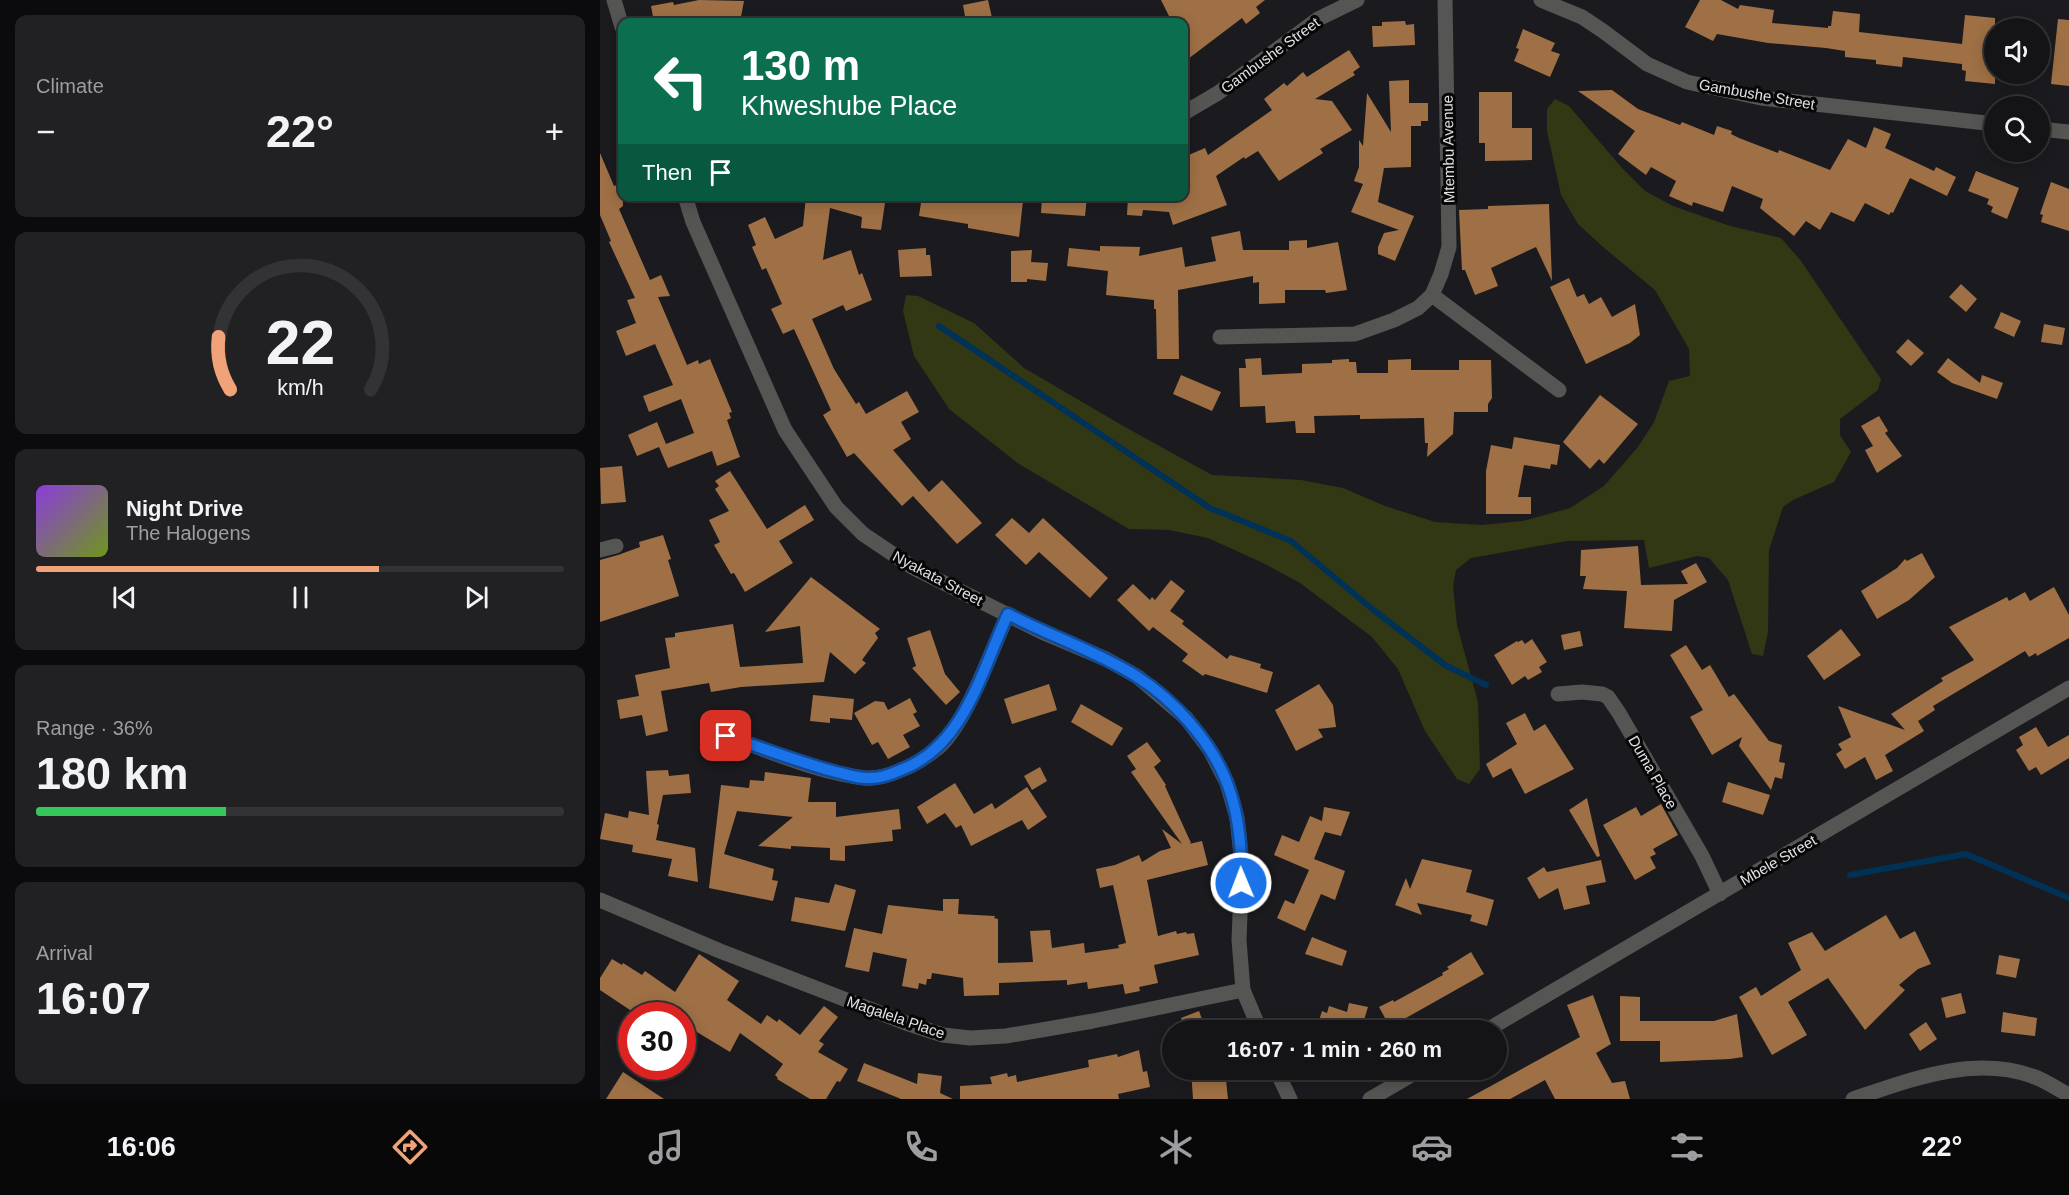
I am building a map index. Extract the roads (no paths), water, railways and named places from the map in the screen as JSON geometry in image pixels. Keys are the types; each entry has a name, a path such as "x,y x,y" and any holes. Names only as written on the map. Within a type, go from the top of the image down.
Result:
{"street":[{"path":"614,0 619,18"},
{"name":"Gambushe Street","path":"1188,110 1218,93 1318,19 1357,0"},
{"name":"Mtembu Avenue","path":"1432,295 1449,247 1445,0"},
{"name":"Gambushe Street","path":"1541,0 1582,17 1647,64 1688,82 1761,98 1984,123"},
{"path":"2050,130 2069,132"},
{"name":"Nyakata Street","path":"687,201 693,222 784,430 836,507 863,534 912,567 1042,632 1106,659 1138,677 1186,718 1210,750 1227,783 1237,818 1242,864 1239,940 1243,990 1256,1020"},
{"path":"1220,337 1355,334 1418,308 1432,295 1559,390"},
{"path":"600,550 616,546"},
{"path":"726,736 807,764 854,776 869,778 887,776 911,766 940,746 958,722 1008,614"},
{"name":"Mbele Street","path":"1504,1020 2069,688"},
{"name":"Duma Place","path":"1558,694 1595,693 1608,697 1702,856 1720,894"},
{"name":"Magalela Place","path":"600,900 731,955 906,1023 943,1035 970,1038 1006,1036 1093,1021 1243,990"},
{"path":"1853,1099 1908,1081 1952,1070 1993,1068 2033,1076 2069,1095"},
{"path":"1281,1080 1290,1099"},
{"path":"1376,1096 1403,1080"}],"waterway":[{"path":"939,326 1210,508 1291,541 1371,608 1445,665 1486,685"},
{"path":"1850,875 1966,854 2069,898"}]}
